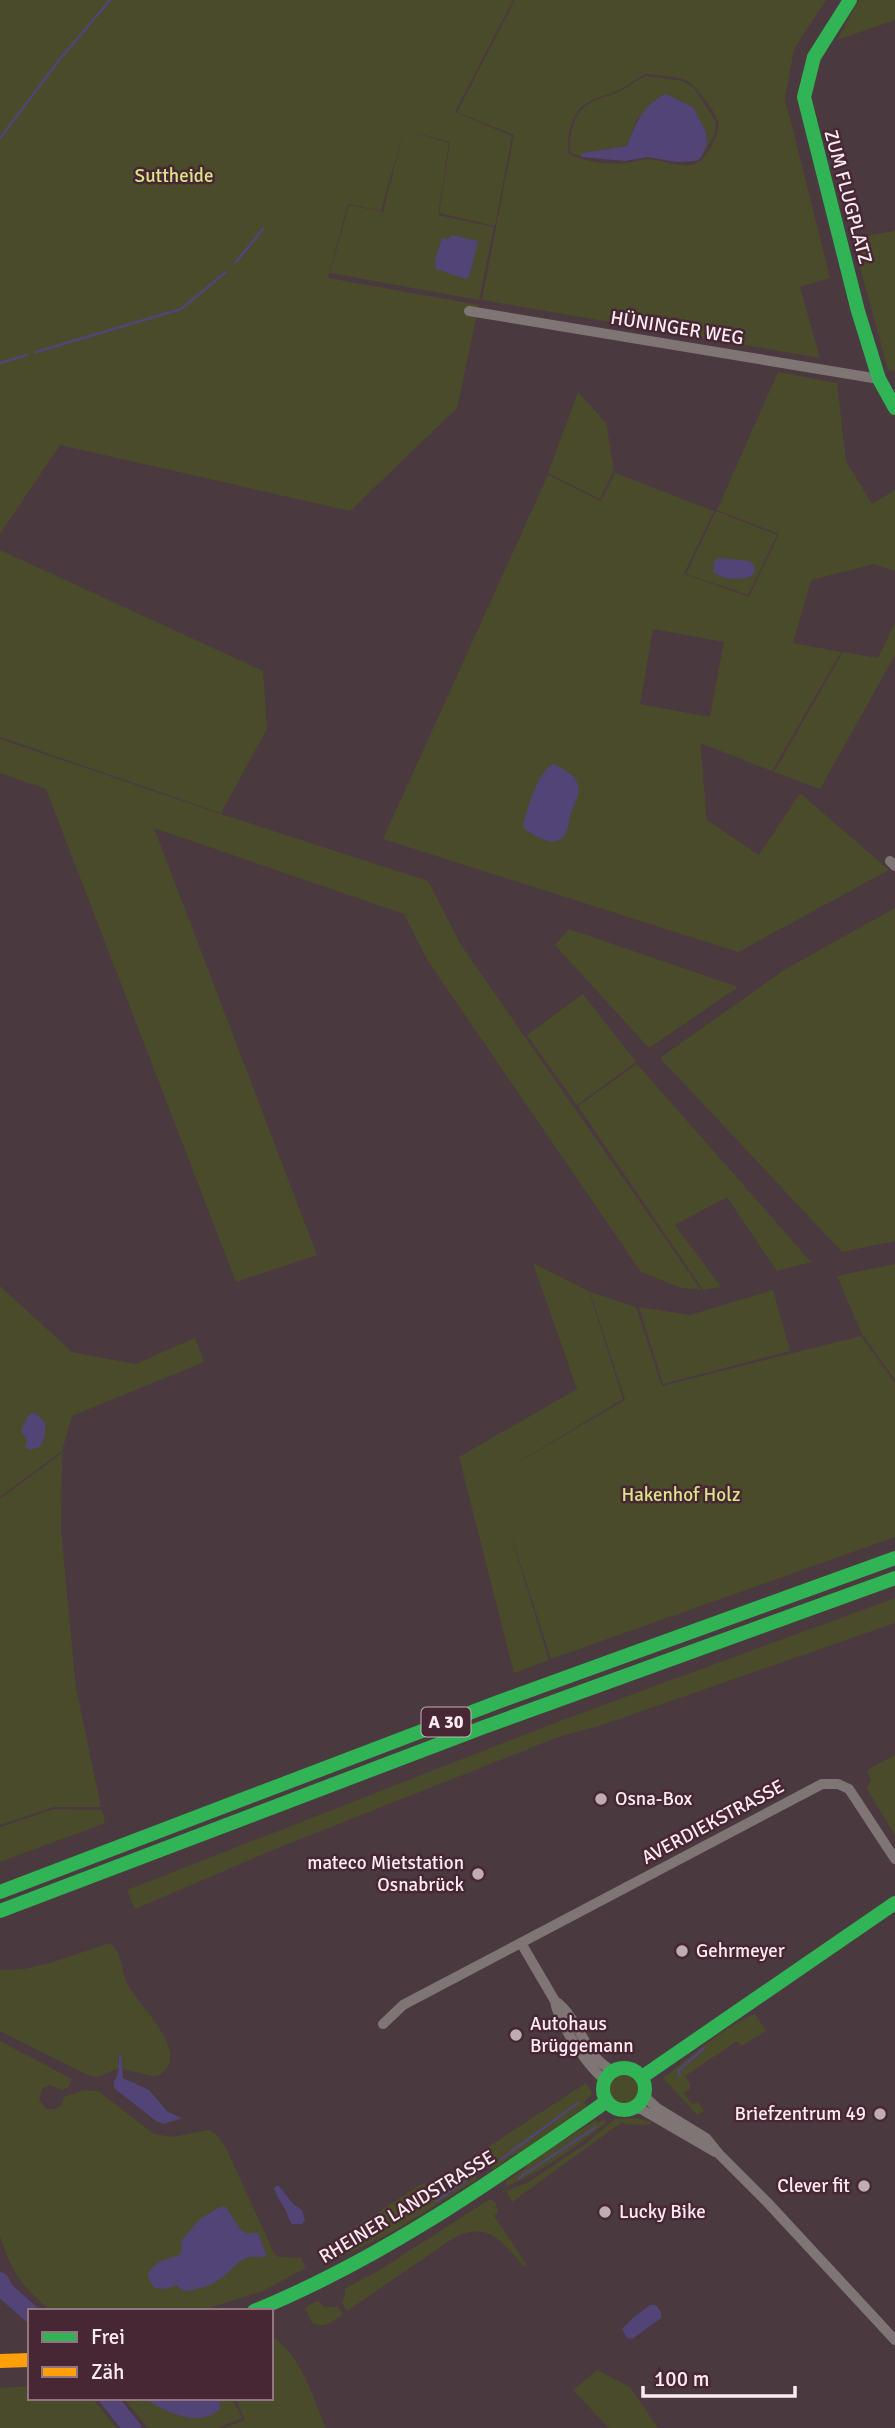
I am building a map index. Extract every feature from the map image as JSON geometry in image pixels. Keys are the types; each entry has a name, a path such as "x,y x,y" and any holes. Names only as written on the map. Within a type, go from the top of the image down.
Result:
{"main road":[{"name":"ZUM FLUGPLATZ","path":"850,0 814,57 804,97 858,311 879,379 895,408"},
{"name":"A 30","path":"0,1892 498,1702 895,1558"},
{"name":"A 30","path":"0,1911 484,1727 895,1578"},
{"path":"642,2077 895,1903"},
{"path":"626,2068 642,2077 645,2083 644,2096 633,2108 619,2109 607,2101 603,2091 610,2076 626,2068"},
{"name":"RHEINER LANDSTRASSE","path":"259,2309 291,2296 415,2229 492,2181 607,2101"},
{"path":"0,2361 28,2360"}],"street":[{"name":"HÜNINGER WEG","path":"469,311 879,379"},
{"name":"AVERDIEKSTRASSE","path":"383,2024 403,2005 822,1784 838,1784 849,1789 895,1858"},
{"path":"521,1943 555,2001 565,2008 596,2056 608,2068 610,2076"},
{"path":"644,2096 657,2108 706,2138 895,2340"},
{"path":"633,2108 641,2109 719,2154"}],"green space":[{"name":"Suttheide","path":"0,0 513,0 455,112 512,136 495,226 439,213 450,142 403,129 449,143 438,215 494,227 479,300 330,273 349,205 383,212 403,133 381,211 348,204 328,278 479,305 457,408 350,511 60,445 0,534"},
{"path":"515,0 826,0 794,49 785,99 830,278 800,287 820,358 482,300 514,135 457,112","holes":["647,74 689,82 713,111 718,122 718,131 711,148 701,160 689,165 648,159 612,164 569,154 569,133 579,110 585,104 623,88"]},
{"path":"859,0 895,0 895,20 837,40"},
{"path":"647,76 683,81 694,88 716,122 715,133 701,158 707,144 706,133 693,107 666,94 637,119 627,146 583,153 582,157 571,153 571,133 581,110 593,101 616,93"},
{"path":"895,231 895,371 888,370 852,238"},
{"path":"778,372 837,383 846,461 872,504 895,490 895,571 874,564 811,580 793,643 841,652 772,771 700,743 707,820 759,855 800,793 889,870 738,952 383,839 548,475 601,501 615,473 714,511 684,574 749,597 779,534 717,510","holes":["653,629 724,642 710,717 640,704"]},
{"path":"578,392 606,423 614,470 600,499 548,473"},
{"path":"716,511 777,535 748,595 686,574"},
{"path":"0,550 263,671 267,729 221,813 0,737"},
{"path":"895,623 895,655 820,789 774,772 843,652 878,658"},
{"path":"0,739 428,881 461,945 701,1290 681,1288 641,1272 428,961 404,914 154,828 317,1255 236,1282 46,789 0,773"},
{"path":"895,908 895,1241 842,1252 660,1058 784,970"},
{"path":"569,929 738,987 649,1048 555,945"},
{"path":"583,994 636,1062 577,1105 527,1035"},
{"path":"637,1064 811,1262 777,1271 727,1197 675,1225 721,1287 703,1290 578,1106"},
{"name":"Hakenhof Holz","path":"533,1263 589,1291 623,1399 492,1478 625,1400 590,1292 636,1307 662,1386 861,1336 895,1383 895,1537 551,1659 506,1520 549,1660 514,1673 459,1457 577,1389"},
{"path":"895,1264 895,1380 862,1334 837,1276"},
{"path":"0,1286 72,1352 135,1364 195,1338 204,1362 72,1416 62,1451 0,1497 0,1418 4,1414 0,1417"},
{"path":"773,1290 790,1351 663,1384 639,1307 690,1315"},
{"path":"62,1453 61,1531 76,1688 101,1807 54,1807 0,1825 0,1499"},
{"path":"895,1598 895,1623 599,1726 561,1736 268,1852 135,1909 127,1890 557,1722"},
{"path":"895,1755 895,1835 867,1789 871,1780 867,1770"},
{"path":"54,1809 102,1810 105,1823 0,1862 0,1827"},
{"path":"110,1943 118,1952 129,1987 166,2040 170,2062 161,2074 151,2076 123,2069 122,2057 118,2054 119,2068 97,2077 90,2076 0,2031 0,1970 24,1969 50,1963"},
{"path":"755,2014 766,2031 741,2046 737,2041 685,2076 690,2089 684,2093 692,2105 698,2102 704,2111 698,2115 702,2120 663,2078 719,2035"},
{"path":"0,2041 72,2079 69,2087 62,2090 50,2085 43,2088 39,2099 46,2109 56,2109 62,2104 64,2097 84,2090 98,2091 154,2134 173,2137 208,2130 217,2135 226,2148 274,2253 279,2257 301,2258 306,2268 263,2291 205,2309 48,2309 19,2278 0,2236"},
{"path":"624,2074 635,2078 639,2089 635,2100 624,2104 613,2100 609,2089 613,2078"},
{"path":"586,2083 592,2092 584,2102 586,2106 519,2155 517,2153 494,2169 488,2168 479,2153"},
{"path":"637,2118 651,2122 650,2125 622,2122 512,2202 506,2191 527,2183 584,2145 615,2119"},
{"path":"604,2119 606,2123 557,2159 505,2187 506,2181 526,2168 525,2165 596,2120 598,2123"},
{"path":"468,2160 477,2175 476,2180 394,2231 327,2264 320,2249 424,2183 427,2188"},
{"path":"490,2199 495,2202 498,2212 494,2216 527,2265 524,2267 502,2242 494,2237 477,2231 467,2232 455,2237 347,2311 342,2303 345,2288 378,2271"},
{"path":"317,2301 325,2307 338,2307 343,2314 325,2325 312,2323 305,2308"},
{"path":"273,2337 298,2365 326,2428 224,2428 245,2420 236,2400 273,2400"},
{"path":"597,2370 630,2387 658,2428 609,2428 573,2390"},
{"path":"28,2386 28,2400 94,2400 117,2428 0,2428 0,2388"},
{"path":"125,2400 233,2400 242,2418 217,2428 148,2428"}],"shaded area":[{"path":"666,94 693,107 706,132 707,144 701,158 696,161 676,162 647,157 625,161 582,157 582,153 627,146 646,109"},
{"path":"451,235 478,241 469,277 466,279 436,269 435,260 442,238 449,239"},
{"path":"721,558 749,561 755,570 753,575 732,579 717,575 713,572 715,560"},
{"path":"553,764 571,774 578,785 578,796 568,828 557,841 539,838 523,828 538,783"},
{"path":"32,1413 37,1414 45,1423 45,1436 40,1447 29,1450 25,1447 27,1440 21,1431 27,1417"},
{"path":"119,2053 122,2057 123,2078 149,2090 168,2112 182,2118 164,2124 156,2121 114,2088"},
{"path":"276,2186 302,2210 305,2220 302,2224 292,2224 274,2189"},
{"path":"220,2207 226,2207 240,2229 246,2233 258,2233 266,2254 263,2258 243,2259 220,2279 197,2289 183,2291 177,2285 164,2289 155,2288 148,2273 151,2269 162,2261 178,2256 182,2251 181,2241 200,2219"},
{"path":"650,2305 656,2305 661,2312 661,2318 632,2339 627,2338 622,2329"},
{"path":"147,2400 219,2400 220,2409 202,2418 193,2418 163,2409"}],"waterway":[{"path":"0,138 60,59 110,0"},
{"path":"236,262 263,229"},
{"path":"36,352 181,309 226,272"},
{"path":"0,363 27,355"},
{"path":"679,2076 679,2070 704,2048"},
{"path":"501,2159 578,2103"},
{"path":"519,2178 596,2127"},
{"path":"436,2201 467,2180"},
{"path":"0,2281 5,2291 28,2311"},
{"path":"110,2400 132,2428"}],"traffic: fast":[{"path":"850,0 814,57 804,97 858,311 879,379 895,408"},
{"path":"0,1892 498,1702 895,1558"},
{"path":"0,1911 484,1727 895,1578"},
{"path":"642,2077 895,1903"},
{"path":"624,2068 639,2074 645,2089 639,2104 624,2110 609,2104 603,2089 609,2074 624,2068"},
{"path":"258,2309 347,2267 436,2216 607,2101"}],"traffic: slow":[{"path":"0,2361 28,2360"}],"place":[{"name":"Osna-Box","path":"601,1799"},
{"name":"mateco Mietstation Osnabrück","path":"478,1874"},
{"name":"Gehrmeyer","path":"682,1951"},
{"name":"Autohaus Brüggemann","path":"516,2035"},
{"name":"Briefzentrum 49","path":"880,2114"},
{"name":"Clever fit","path":"864,2186"},
{"name":"Lucky Bike","path":"605,2212"}]}
